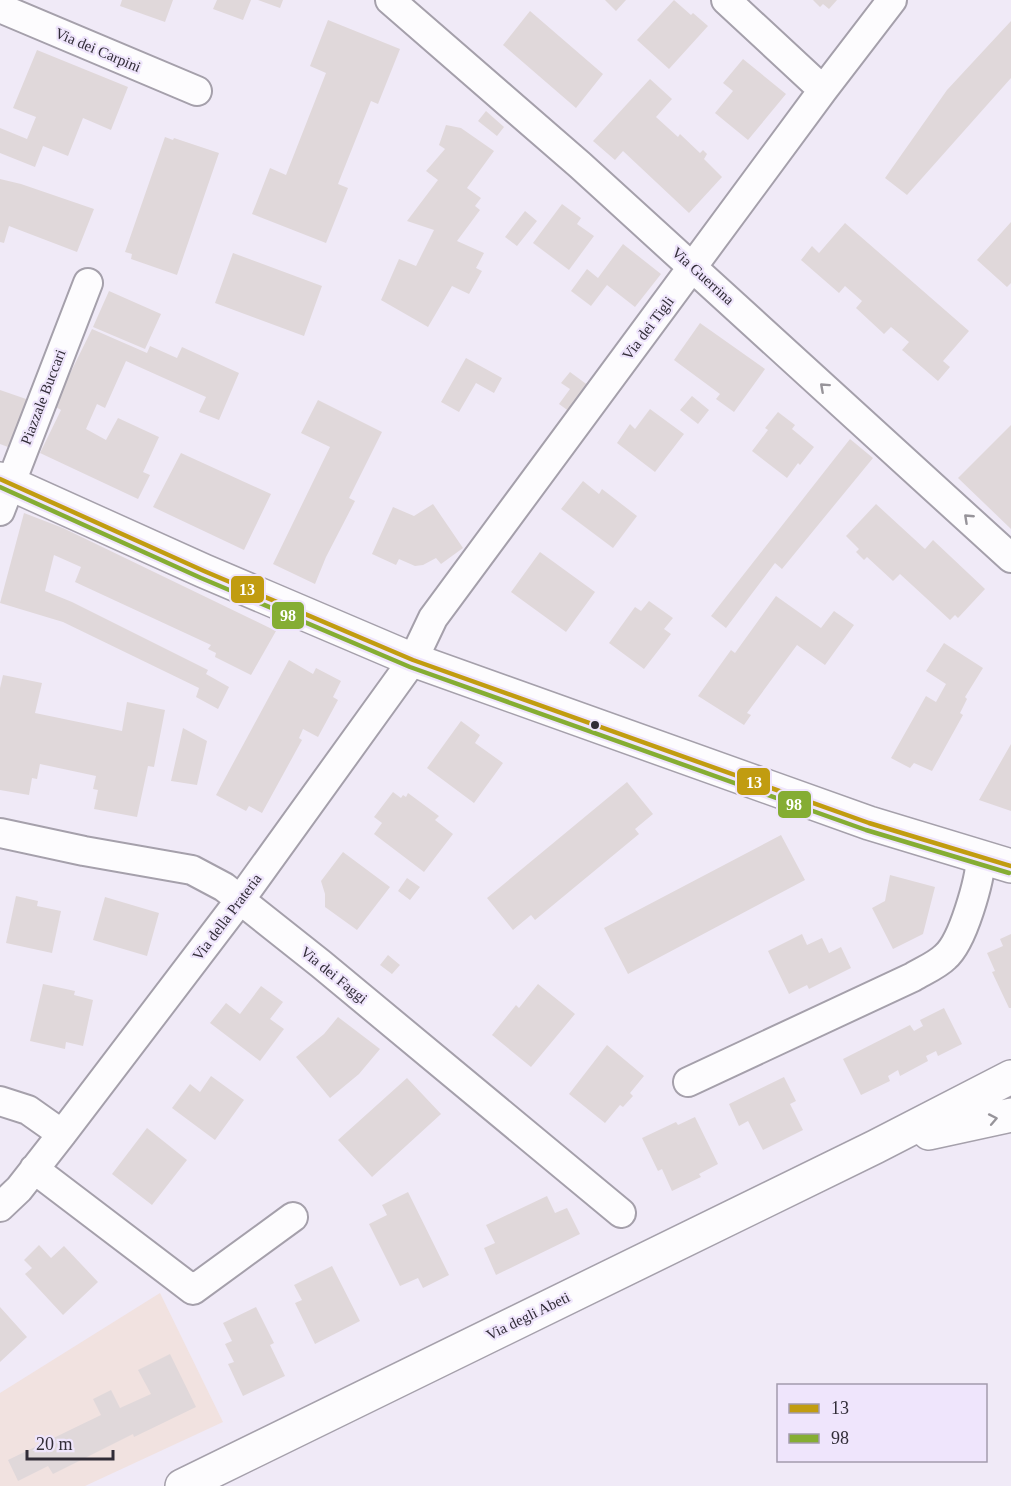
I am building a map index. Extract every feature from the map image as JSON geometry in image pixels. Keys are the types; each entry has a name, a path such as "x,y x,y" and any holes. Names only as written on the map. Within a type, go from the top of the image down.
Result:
{"street":[{"name":"Via Guerrina","path":"390,0 580,165 1011,558"},
{"path":"726,0 823,90"},
{"name":"Via dei Tigli","path":"413,660 434,618 823,90 892,0"},
{"name":"Via dei Carpini","path":"0,8 197,91"},
{"name":"Piazzale Buccari","path":"3,491 87,283"},
{"path":"3,491 204,571 413,660 869,823 996,862"},
{"name":"Via della Prateria","path":"0,1207 19,1189 62,1134 240,900 413,660"},
{"name":"Via dei Faggi","path":"0,833 192,870 224,887 321,964 621,1213"},
{"path":"688,1082 913,977 946,957 965,924 980,873 996,862"},
{"name":"Via degli Abeti","path":"182,1486 875,1147 1011,1077"},
{"path":"0,1101 28,1110 62,1134"},
{"name":"Via degli Abeti","path":"875,1147 957,1125 1011,1115"},
{"path":"34,1169 193,1290 293,1217"}],"shaded area":[{"path":"160,1293 223,1422 85,1486 0,1486 0,1393"}],"building":[{"path":"122,0 173,0 165,22 120,6"},
{"path":"217,0 251,0 243,20 213,9"},
{"path":"258,0 283,0 280,8"},
{"path":"605,0 626,0 616,11"},
{"path":"674,0 708,26 669,69 637,40"},
{"path":"813,0 837,0 829,9 823,4 820,7"},
{"path":"530,11 603,74 576,108 503,45"},
{"path":"328,20 400,49 378,104 371,101 338,184 348,188 326,243 252,214 270,168 286,175 326,73 310,66"},
{"path":"1011,21 1011,78 907,195 885,178 947,90"},
{"path":"37,50 128,87 111,130 83,118 68,156 43,146 35,167 0,153 0,128 27,139 36,117 13,108"},
{"path":"743,59 786,94 748,140 715,113 733,91 723,83"},
{"path":"650,79 672,99 656,117 678,137 680,134 700,153 703,150 707,154 704,159 722,177 689,213 623,151 615,160 593,141"},
{"path":"486,111 504,127 497,136 478,121"},
{"path":"446,125 461,128 494,151 467,188 481,198 475,206 480,210 457,241 484,253 476,268 482,271 469,294 452,286 428,327 381,300 399,259 416,266 434,230 407,221 438,180 426,171 445,149 439,145"},
{"path":"165,137 219,153 177,275 131,259 132,254 125,252"},
{"path":"0,179 94,209 77,252 9,226 4,243 0,242"},
{"path":"562,204 581,218 577,224 594,236 569,270 533,243"},
{"path":"525,211 537,221 517,246 505,237"},
{"path":"1011,222 1011,283 1007,287 977,260"},
{"path":"845,223 969,331 943,361 950,367 938,381 902,350 909,342 891,327 884,334 856,308 862,301 845,286 839,293 801,260 812,246 819,253"},
{"path":"623,244 661,274 635,307 607,285 591,306 571,291 587,269 598,278"},
{"path":"233,253 322,286 304,336 215,303"},
{"path":"109,291 161,314 145,349 93,327"},
{"path":"700,323 765,369 734,412 716,399 720,394 674,360"},
{"path":"92,329 147,353 150,346 177,358 182,347 239,373 219,420 199,412 206,397 126,361 105,408 97,404 86,429 106,440 118,418 159,437 143,472 150,475 138,499 40,453 61,410 54,406"},
{"path":"466,358 502,378 494,393 476,383 459,412 441,402"},
{"path":"570,372 589,386 570,412 559,404 570,389 561,383"},
{"path":"0,390 29,400 16,450 0,444"},
{"path":"692,396 709,410 698,424 680,410"},
{"path":"318,400 382,432 349,498 355,501 326,557 315,584 273,564 330,447 301,433"},
{"path":"650,409 684,434 655,472 617,443 630,424 635,429"},
{"path":"778,412 795,425 792,429 814,447 787,478 752,451 768,430 765,428"},
{"path":"1011,425 1011,529 958,478"},
{"path":"850,439 873,458 782,569 775,563 726,628 711,616"},
{"path":"181,453 271,494 244,550 153,507"},
{"path":"583,481 599,494 602,489 637,516 613,548 561,509"},
{"path":"433,504 463,548 441,564 436,558 423,565 415,566 399,559 396,565 372,554 393,507 414,516"},
{"path":"876,504 925,549 933,540 985,589 958,618 955,615 950,620 900,574 893,581 867,557 864,560 856,552 859,549 846,536"},
{"path":"24,513 63,528 276,631 251,675 215,657 216,653 208,649 211,645 75,582 81,567 54,555 45,591 72,602 208,670 206,674 229,687 218,709 196,697 199,688 63,622 0,603"},
{"path":"540,552 595,592 566,632 511,592"},
{"path":"776,596 821,628 834,611 854,625 825,665 797,645 747,713 751,715 744,725 698,696 731,650 735,653"},
{"path":"649,601 673,618 664,629 671,634 644,669 609,643 635,607 641,611"},
{"path":"944,643 983,668 965,697 967,699 960,713 963,715 932,771 914,763 910,768 891,758 926,696 936,702 946,684 926,671"},
{"path":"289,660 313,674 316,668 341,681 333,697 338,700 318,737 303,729 299,738 302,740 262,813 249,806 246,811 216,795"},
{"path":"3,675 42,683 35,713 122,731 127,702 165,710 154,767 148,766 137,817 94,809 98,790 93,789 96,776 40,764 37,779 32,778 29,795 0,790 0,688"},
{"path":"461,721 480,735 475,743 503,763 474,803 427,768"},
{"path":"183,728 207,741 197,785 171,781"},
{"path":"1011,744 1011,811 979,800"},
{"path":"627,782 653,814 635,829 639,834 535,920 531,915 513,930 487,898"},
{"path":"393,792 401,798 403,795 406,797 408,793 439,816 435,820 453,834 424,872 374,834 382,823 374,817"},
{"path":"781,835 805,880 628,974 604,928"},
{"path":"343,852 390,887 357,930 325,907 325,894 321,881"},
{"path":"890,875 935,887 923,934 893,949 872,908 885,901"},
{"path":"407,878 420,887 410,900 398,891"},
{"path":"16,896 38,901 37,906 61,911 52,953 6,943"},
{"path":"105,897 159,913 147,956 93,940"},
{"path":"802,934 807,945 822,938 829,953 841,947 851,968 809,989 807,985 789,994 768,951"},
{"path":"1011,934 1011,1008 1009,1008 992,972 995,971 987,953 1003,946 1000,939"},
{"path":"388,955 400,965 392,974 380,965"},
{"path":"43,984 75,991 74,995 93,1000 83,1046 66,1042 65,1049 30,1041"},
{"path":"538,984 575,1014 531,1067 492,1035 516,1005 519,1008"},
{"path":"261,986 283,1002 270,1019 284,1029 260,1061 210,1023 226,1003 240,1014"},
{"path":"944,1008 962,1044 938,1056 936,1051 926,1056 928,1061 900,1076 898,1070 888,1076 890,1081 861,1095 843,1059 910,1025 914,1031 923,1026 920,1020"},
{"path":"338,1017 380,1049 359,1074 330,1098 296,1057 324,1034"},
{"path":"607,1045 644,1076 630,1093 633,1096 623,1107 620,1105 605,1123 569,1094"},
{"path":"211,1076 244,1100 215,1140 172,1108 190,1084 200,1092"},
{"path":"784,1077 796,1101 790,1104 803,1130 763,1150 748,1121 739,1126 729,1104"},
{"path":"407,1078 441,1114 372,1177 338,1140"},
{"path":"695,1117 718,1164 699,1174 701,1177 672,1191 662,1169 658,1171 642,1138 676,1122 678,1125"},
{"path":"147,1128 187,1160 152,1205 112,1174"},
{"path":"408,1192 449,1275 423,1288 418,1278 400,1286 369,1224 387,1215 382,1205"},
{"path":"547,1196 555,1213 567,1208 580,1234 496,1275 484,1248 495,1243 486,1225"},
{"path":"39,1245 51,1258 64,1246 98,1282 63,1315 25,1274 32,1268 24,1260"},
{"path":"332,1266 360,1321 315,1344 295,1303 302,1300 294,1285"},
{"path":"0,1307 27,1337 0,1362"},
{"path":"256,1307 274,1343 270,1345 285,1376 243,1396 228,1364 234,1362 225,1344 232,1341 223,1323"},
{"path":"170,1354 196,1407 134,1437 133,1434 53,1474 48,1466 18,1481 8,1460 101,1415 93,1399 111,1390 120,1408 151,1394 138,1370"}],"transit line":[{"name":"13","path":"0,479 204,571 413,660 869,823 1011,866"},
{"name":"98","path":"0,487 201,578 410,667 866,830 1009,873"}]}
